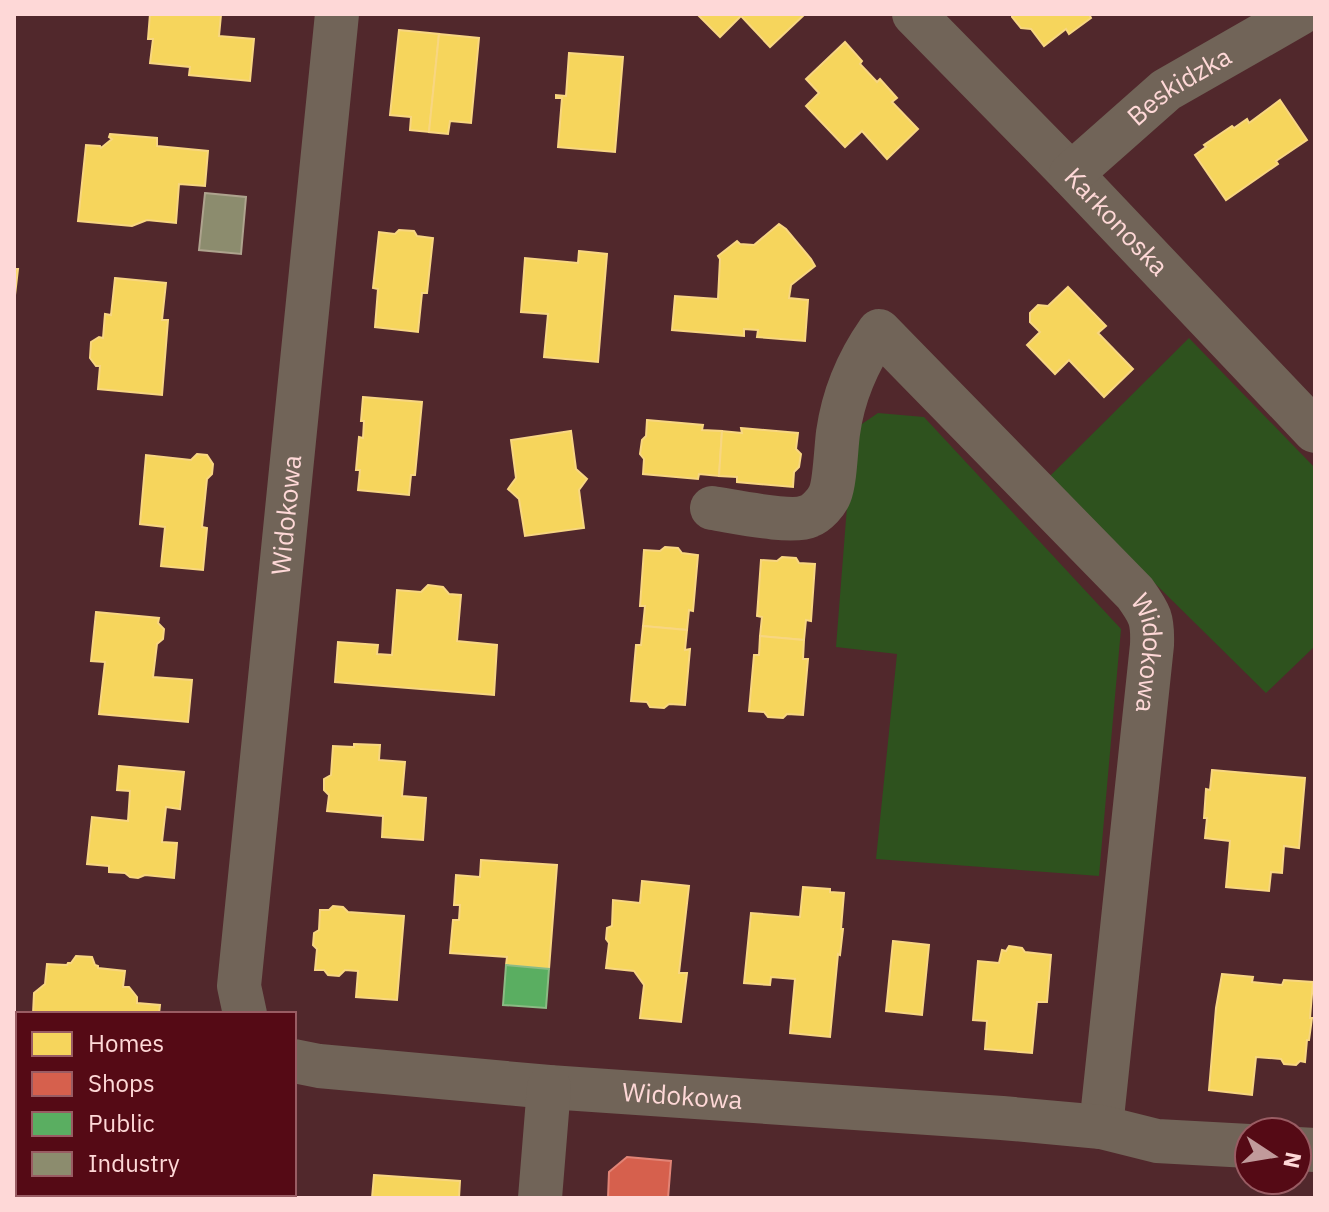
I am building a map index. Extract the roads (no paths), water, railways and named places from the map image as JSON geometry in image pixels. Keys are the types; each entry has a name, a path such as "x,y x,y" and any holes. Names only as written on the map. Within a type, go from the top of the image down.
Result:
{"street":[{"name":"Widokowa","path":"245,1012 239,986 337,14"},
{"name":"Karkonoska","path":"914,14 1315,431"},
{"name":"Beskidzka","path":"1071,174 1166,90 1299,14"},
{"name":"Widokowa","path":"712,508 792,519 809,517 821,507 830,494 838,429 846,399 867,348 879,331 1135,593 1147,610 1153,624 1152,645 1101,1127"},
{"name":"Widokowa","path":"296,1061 549,1087 1101,1127 1157,1141 1233,1145"},
{"path":"540,1198 549,1087"}]}
